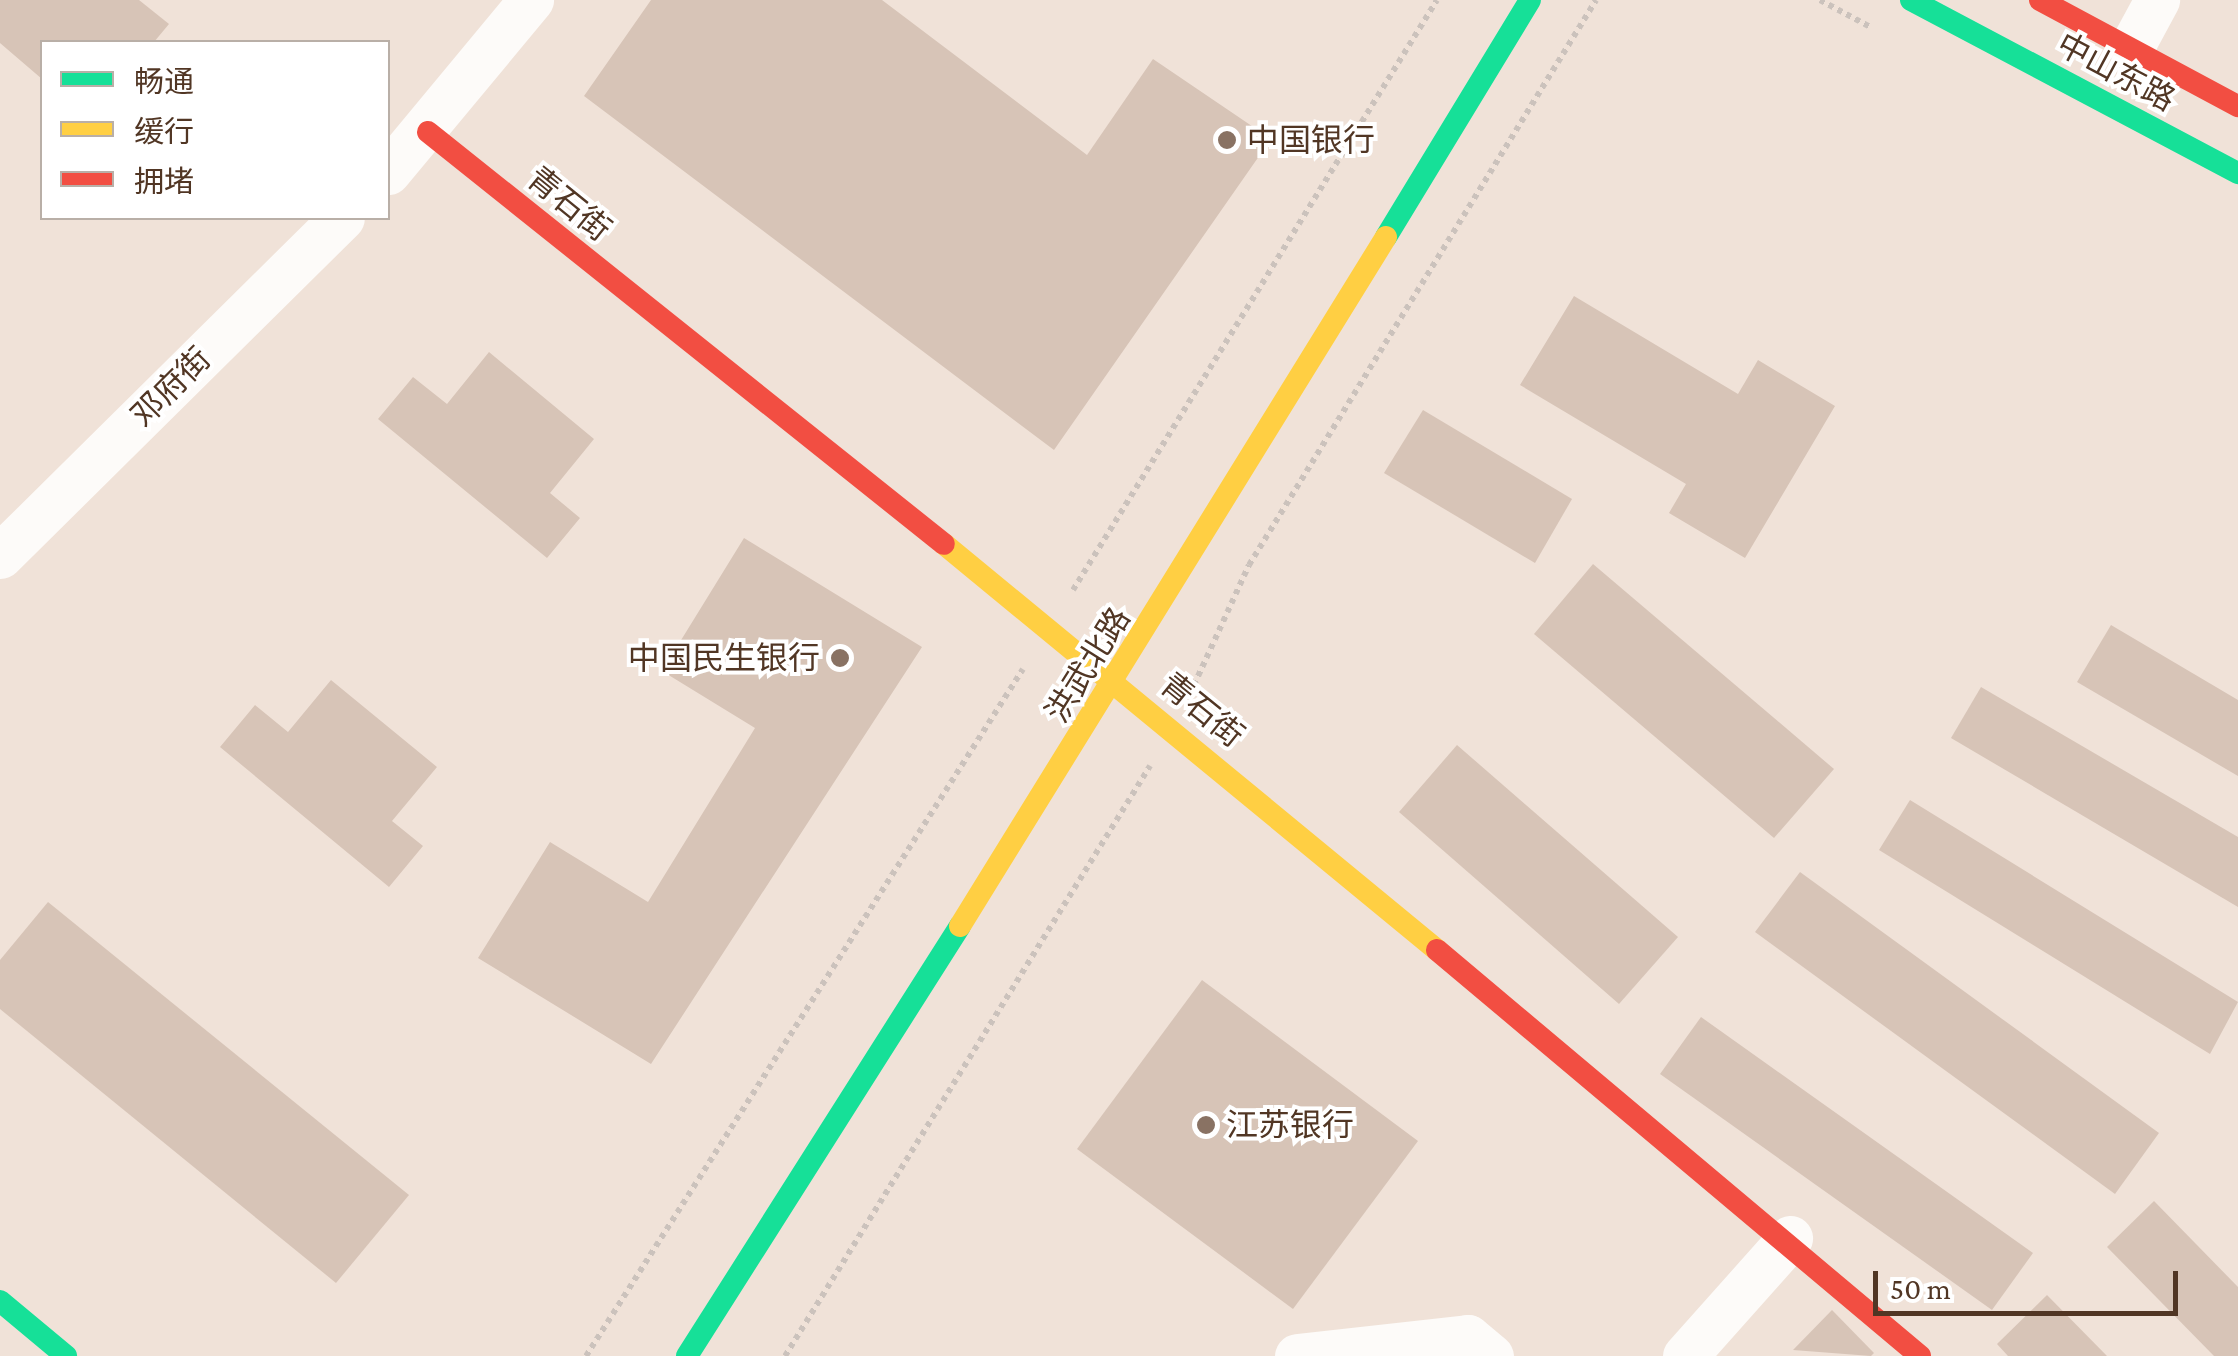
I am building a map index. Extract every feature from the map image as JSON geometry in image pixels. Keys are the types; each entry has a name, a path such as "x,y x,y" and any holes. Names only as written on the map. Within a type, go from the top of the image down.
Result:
{"main road":[{"name":"洪武北路","path":"686,1356 1116,682 1530,0"},
{"name":"中山东路","path":"1910,0 2238,173"},
{"name":"中山东路","path":"2040,0 2111,26 2238,106"},
{"name":"青石街","path":"428,132 1116,682 1858,1294 1920,1356"},
{"path":"0,1302 66,1356"}],"street":[{"path":"390,170 428,132 531,0"},
{"path":"2111,26 2157,0"},
{"name":"邓府街","path":"0,556 340,220"},
{"path":"1685,1356 1790,1238"},
{"path":"1297,1356 1468,1337 1491,1356"}],"path":[{"path":"586,1356 1049,628 1437,0"}],"building":[{"path":"0,0 139,0 169,24 156,40 40,40 40,77 0,43"},
{"path":"651,0 882,0 1087,155 1153,59 1271,139 1054,450 584,96"},
{"path":"1574,296 1738,394 1758,360 1835,406 1745,558 1669,513 1686,484 1520,385"},
{"path":"489,352 594,439 550,493 580,518 547,558 378,419 413,377 447,404"},
{"path":"1423,410 1572,499 1535,563 1384,473"},
{"path":"744,538 922,647 651,1064 478,958 550,842 648,902 755,728 662,671"},
{"path":"1593,564 1834,769 1774,838 1534,634"},
{"path":"2111,625 2238,700 2238,776 2077,682"},
{"path":"331,680 437,767 392,821 423,846 389,887 220,747 255,705 288,732"},
{"path":"1981,687 2238,837 2238,907 1951,738"},
{"path":"1457,745 1678,937 1619,1004 1399,812"},
{"path":"1910,800 2238,1002 2210,1054 1879,850"},
{"path":"1800,872 2159,1133 2115,1194 1755,932"},
{"path":"48,902 409,1195 336,1283 0,1009 0,960"},
{"path":"1202,980 1418,1141 1293,1309 1077,1149"},
{"path":"1701,1017 2033,1253 1992,1310 1660,1074"},
{"path":"2154,1201 2238,1287 2238,1356 2214,1356 2107,1247"},
{"path":"2047,1295 2107,1356 2008,1356 1997,1344"},
{"path":"1832,1310 1874,1353 1871,1356 1793,1350"}],"traffic: fast":[{"path":"1386,237 1530,0"},
{"path":"1911,0 2238,173"},
{"path":"687,1356 960,926"},
{"path":"0,1301 66,1356"}],"traffic: slow":[{"path":"960,926 1386,237"},
{"path":"944,544 1437,950"}],"traffic: jam":[{"path":"2040,0 2238,106"},
{"path":"428,132 944,544"},
{"path":"1437,950 1920,1356"}],"place":[{"name":"中国银行","path":"1227,140"},
{"name":"中国民生银行","path":"840,658"},
{"name":"江苏银行","path":"1206,1125"}]}
